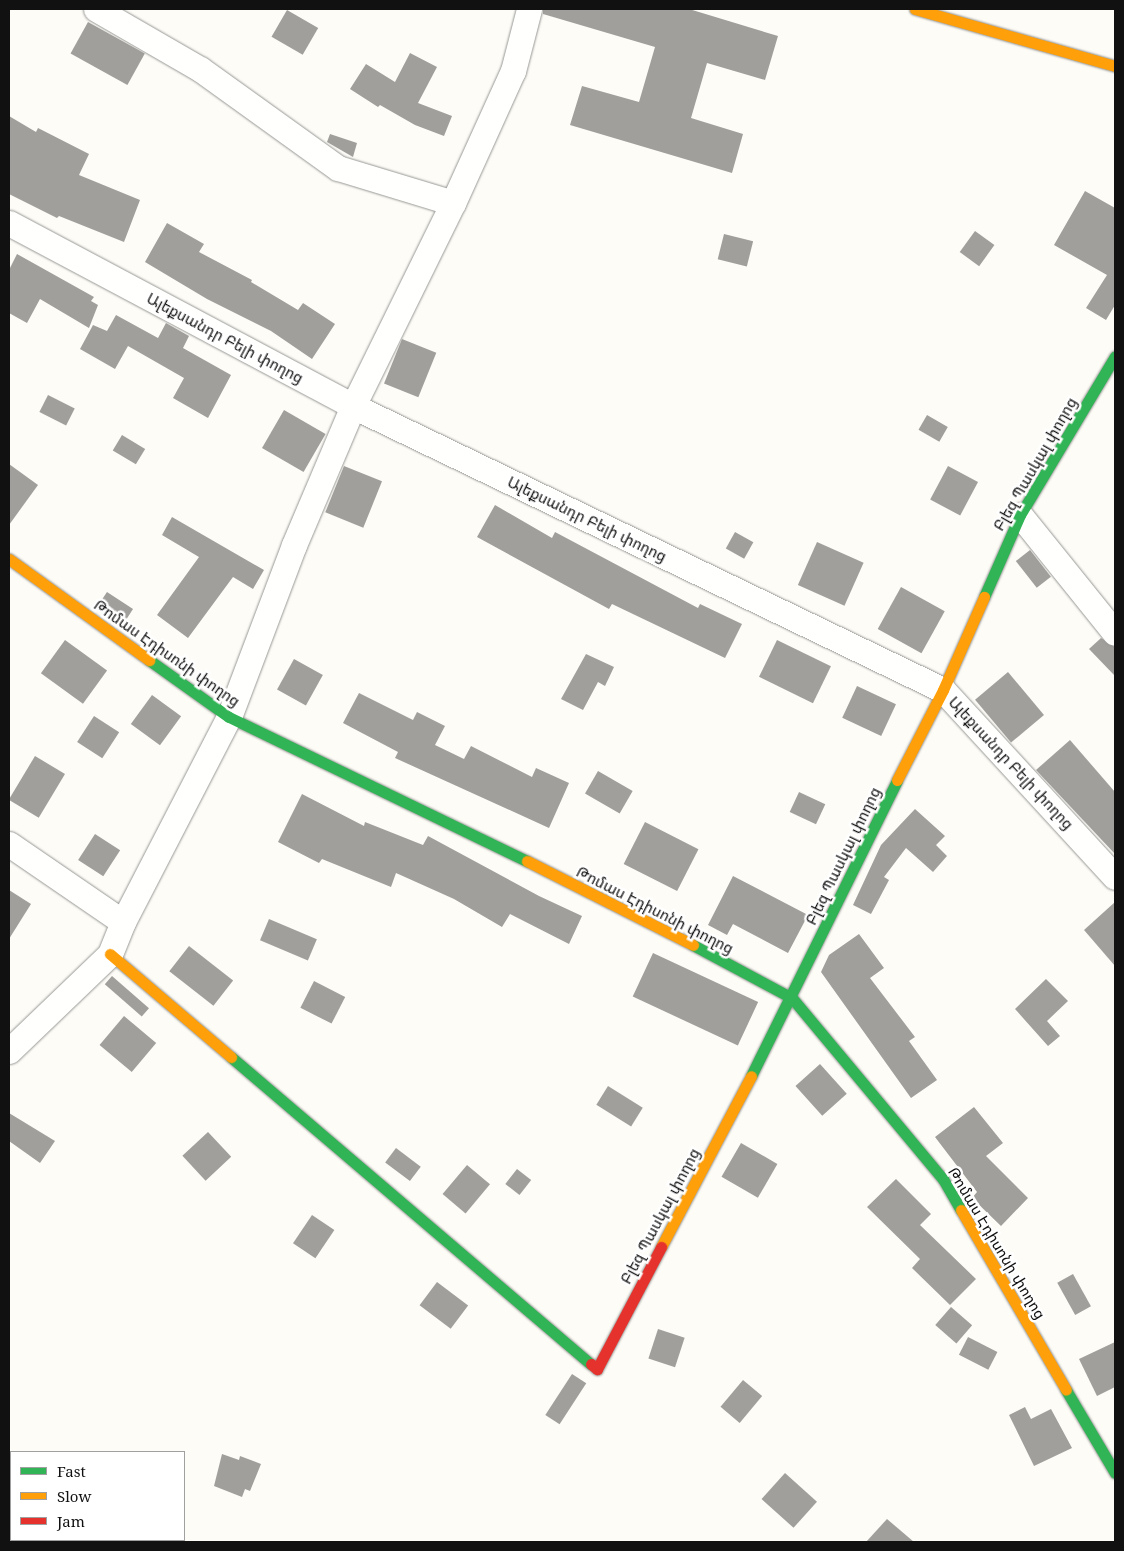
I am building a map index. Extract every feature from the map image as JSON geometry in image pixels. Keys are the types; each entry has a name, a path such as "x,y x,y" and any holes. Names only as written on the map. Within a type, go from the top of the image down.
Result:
{"street":[{"path":"96,9 200,69 338,168 453,203"},
{"path":"9,1051 110,954 123,922 229,717 294,544 353,406 453,203 513,71 529,9"},
{"path":"916,9 1115,66"},
{"name":"Ալեքսանդր Բելի փողոց","path":"9,223 353,406 942,690 1115,877"},
{"name":"Բլեզ Պասկալ փողոց","path":"110,954 597,1369 792,998 873,826 942,690 1020,515 1115,356"},
{"path":"1020,515 1115,633"},
{"name":"Թոմաս Էդիսոնի փողոց","path":"9,559 229,717 611,902 792,998 943,1179 1115,1473"},
{"path":"9,844 123,922"}],"building":[{"path":"543,9 689,9 778,36 765,80 707,63 691,118 743,134 732,173 570,125 582,86 639,102 655,47 543,14"},
{"path":"287,10 318,28 303,55 272,37"},
{"path":"88,22 145,54 127,85 71,53"},
{"path":"410,53 437,67 418,103 452,116 444,136 415,125 380,105 378,107 350,89 366,64 395,82"},
{"path":"9,116 36,132 38,128 89,154 79,175 140,200 124,242 59,216 57,218 9,194"},
{"path":"330,134 357,143 353,157 327,142"},
{"path":"1085,191 1115,208 1115,305 1106,320 1086,308 1107,275 1054,245"},
{"path":"167,223 204,244 199,252 252,280 251,282 298,310 303,303 335,324 312,359 271,331 207,299 145,262"},
{"path":"975,231 994,245 979,266 960,252"},
{"path":"724,234 753,241 747,266 718,259"},
{"path":"17,254 94,297 91,301 98,305 89,328 40,299 27,323 9,313 9,270"},
{"path":"116,315 158,338 166,323 189,336 183,348 231,375 208,418 173,398 184,378 128,346 115,369 80,349 93,325 107,331"},
{"path":"402,339 436,353 418,397 384,384"},
{"path":"48,395 75,409 66,426 39,412"},
{"path":"284,410 326,434 304,472 262,448"},
{"path":"927,415 948,427 939,442 918,430"},
{"path":"122,435 145,449 136,464 113,450"},
{"path":"9,464 38,485 9,525"},
{"path":"344,466 382,481 363,528 325,512"},
{"path":"948,466 978,482 960,516 930,500"},
{"path":"495,505 552,538 555,532 698,608 700,604 742,624 725,658 612,604 609,609 477,537"},
{"path":"172,517 264,570 253,589 233,577 188,638 157,615 199,557 162,535"},
{"path":"735,532 753,542 744,559 726,549"},
{"path":"817,542 864,563 844,606 798,585"},
{"path":"1030,550 1051,577 1037,588 1016,561"},
{"path":"901,587 945,611 921,653 878,629"},
{"path":"107,592 133,609 124,623 99,604"},
{"path":"1101,638 1115,647 1115,676 1089,649"},
{"path":"65,640 107,671 83,704 41,673"},
{"path":"777,640 831,666 813,703 759,677"},
{"path":"586,654 614,667 605,686 598,682 583,710 561,699"},
{"path":"294,659 323,675 306,706 277,690"},
{"path":"1008,672 1044,715 1011,743 975,700"},
{"path":"857,686 896,704 881,736 842,718"},
{"path":"359,693 413,720 417,712 445,726 435,745 464,759 471,746 532,777 536,768 569,783 549,828 395,758 398,752 343,723"},
{"path":"152,695 181,716 160,745 131,724"},
{"path":"94,716 119,732 102,758 77,742"},
{"path":"1070,740 1115,792 1115,854 1036,770"},
{"path":"35,756 65,774 39,818 9,800"},
{"path":"598,771 633,791 620,814 585,794"},
{"path":"799,792 825,804 816,824 790,812"},
{"path":"302,794 364,826 365,822 423,845 428,836 539,896 582,916 569,944 510,914 502,927 454,899 396,873 391,887 322,859 319,863 278,842"},
{"path":"915,809 945,836 936,845 947,856 933,872 906,848 884,877 889,880 871,914 853,905 881,845"},
{"path":"645,822 698,849 677,891 624,864"},
{"path":"95,834 120,850 103,876 78,860"},
{"path":"733,876 808,915 788,953 733,924 727,935 708,925"},
{"path":"9,890 31,904 9,939"},
{"path":"1115,902 1115,966 1084,930"},
{"path":"269,919 317,939 308,960 260,940"},
{"path":"859,934 884,968 870,978 915,1037 909,1041 937,1080 911,1098 821,972 829,955"},
{"path":"189,946 233,980 213,1006 169,971"},
{"path":"653,953 758,1002 738,1046 633,997"},
{"path":"112,976 149,1008 142,1016 105,984"},
{"path":"1046,979 1068,1001 1047,1021 1060,1036 1048,1046 1015,1009"},
{"path":"314,981 345,997 332,1024 300,1008"},
{"path":"124,1016 156,1043 132,1072 100,1045"},
{"path":"820,1064 847,1094 822,1116 795,1086"},
{"path":"608,1086 643,1108 631,1126 596,1105"},
{"path":"974,1107 1003,1143 986,1156 1028,1198 1001,1226 972,1198 977,1192 935,1137"},
{"path":"9,1113 55,1141 40,1163 9,1141"},
{"path":"208,1132 231,1157 206,1181 182,1156"},
{"path":"741,1143 777,1164 758,1198 722,1177"},
{"path":"396,1148 421,1167 410,1181 385,1162"},
{"path":"467,1165 490,1184 466,1213 443,1194"},
{"path":"517,1169 531,1180 519,1195 505,1184"},
{"path":"896,1179 931,1214 920,1225 976,1279 950,1305 912,1268 920,1259 867,1207"},
{"path":"312,1215 334,1230 315,1258 293,1243"},
{"path":"1073,1274 1091,1306 1075,1315 1057,1283"},
{"path":"437,1282 468,1305 451,1329 420,1305"},
{"path":"951,1307 972,1325 956,1343 935,1325"},
{"path":"658,1329 685,1338 675,1367 648,1358"},
{"path":"968,1337 997,1352 988,1370 959,1355"},
{"path":"1115,1342 1115,1387 1097,1396 1079,1359"},
{"path":"572,1374 586,1383 560,1424 545,1415"},
{"path":"743,1380 762,1396 740,1423 721,1407"},
{"path":"1025,1407 1031,1419 1051,1409 1072,1448 1034,1466 1009,1415"},
{"path":"222,1454 239,1460 240,1456 261,1464 250,1491 245,1489 242,1497 214,1486"},
{"path":"785,1473 817,1502 794,1528 762,1499"},
{"path":"887,1519 914,1542 866,1542"}],"traffic: fast":[{"path":"984,597 1020,515 1115,356"},
{"path":"149,660 229,717 527,861"},
{"path":"751,1076 897,780"},
{"path":"693,945 792,998 943,1179 961,1210"},
{"path":"231,1057 591,1364"},
{"path":"1066,1390 1115,1473"}],"traffic: slow":[{"path":"915,9 1115,66"},
{"path":"9,559 149,660"},
{"path":"897,780 943,690 984,597"},
{"path":"527,861 693,945"},
{"path":"110,954 231,1057"},
{"path":"661,1247 751,1076"},
{"path":"961,1210 1066,1390"}],"traffic: jam":[{"path":"591,1364 597,1369 661,1247"}]}
